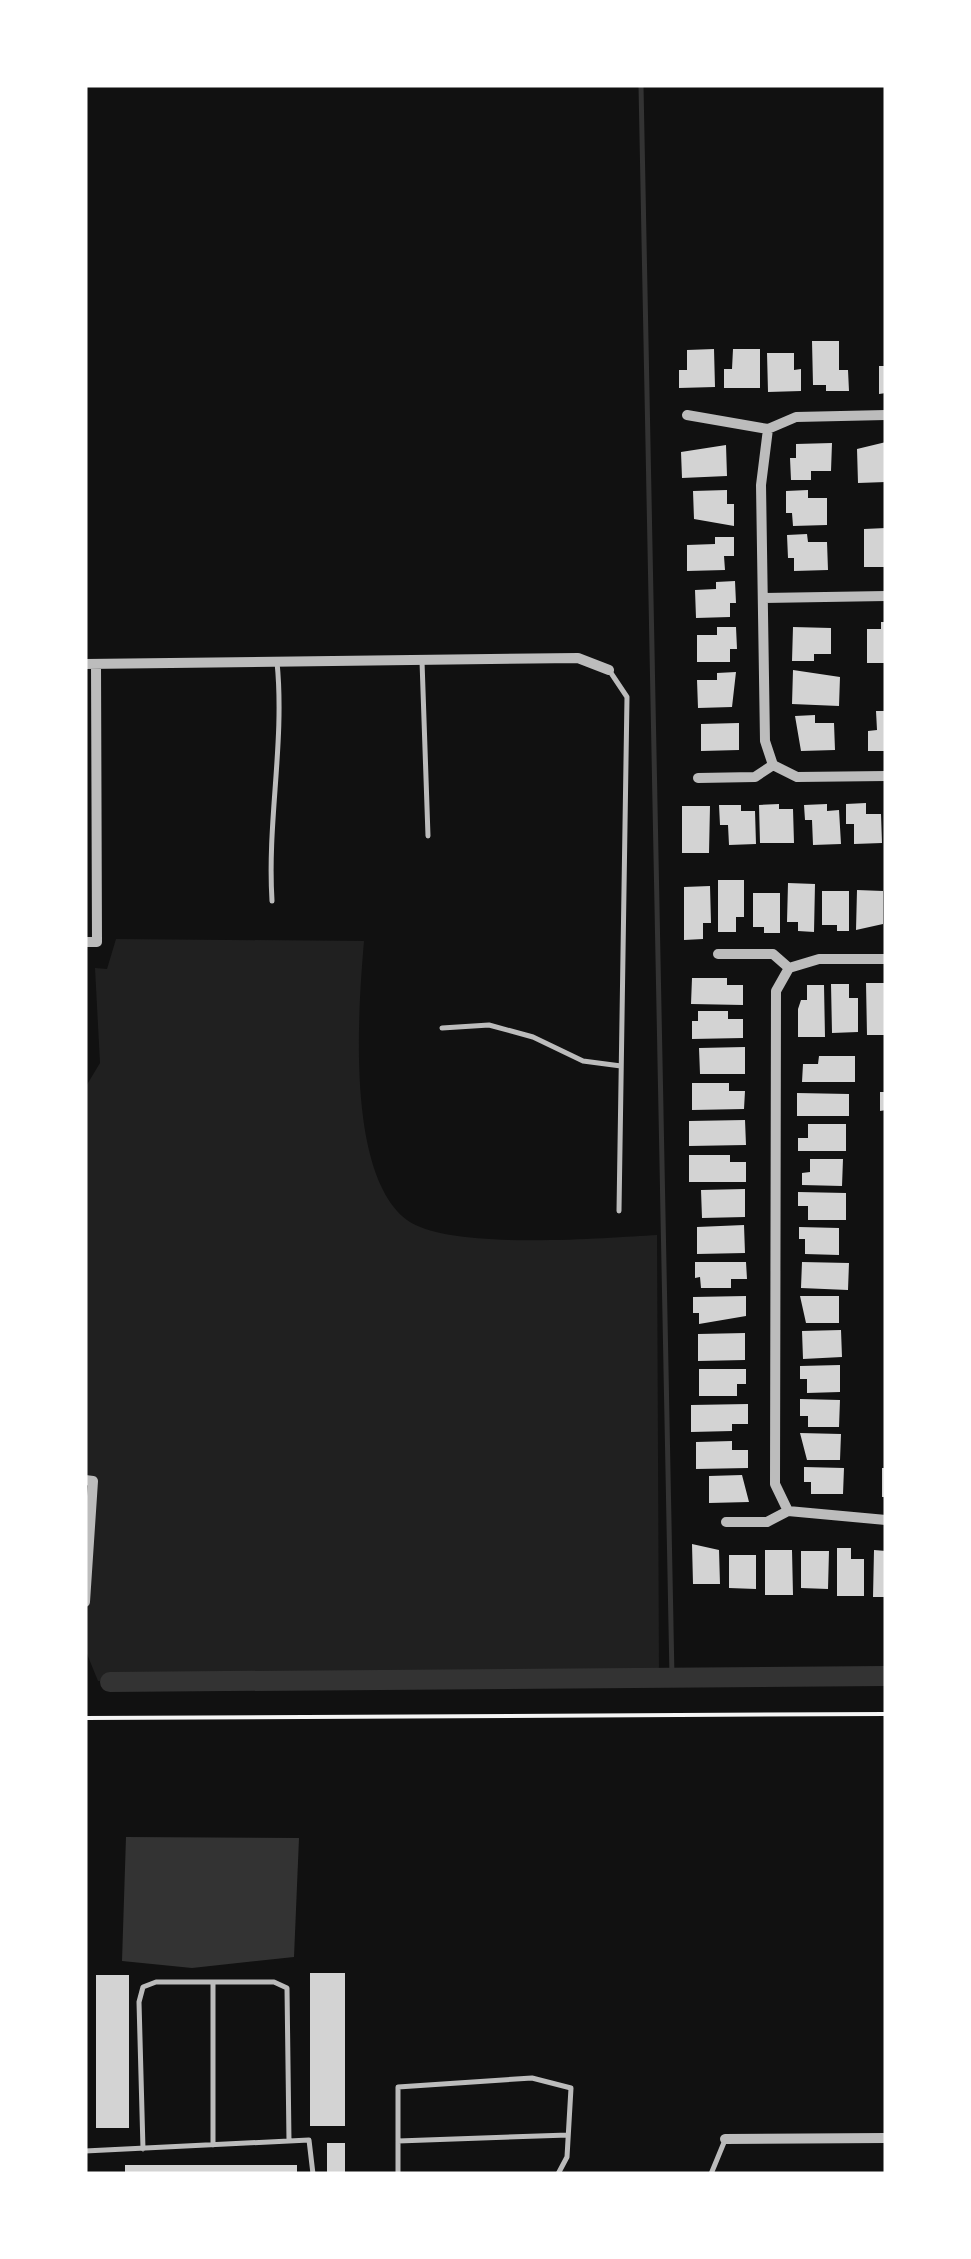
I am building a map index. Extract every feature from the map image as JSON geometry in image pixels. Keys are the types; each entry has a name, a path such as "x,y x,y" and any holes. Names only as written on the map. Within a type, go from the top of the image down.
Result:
{"street":[{"path":"687,415 768,429 796,417 886,415"},
{"path":"768,429 762,485 765,741 773,765 798,777 886,776"},
{"path":"764,598 886,596"},
{"path":"91,942 90,664 578,658 609,670"},
{"path":"698,778 755,777 773,765"},
{"path":"718,954 773,954 789,968"},
{"path":"886,959 819,959 789,968 776,991 773,1119 774,1484 788,1510 806,1516 886,1520"},
{"path":"85,1480 93,1481 85,1602"},
{"path":"726,1522 768,1522 788,1510"},
{"path":"725,2139 886,2138"}],"lane":[{"path":"422,661 428,836"},
{"path":"272,901 270,863 280,730 277,662"},
{"path":"609,670 628,697 619,1211"},
{"path":"442,1028 489,1024 533,1037 583,1061 621,1066"},
{"path":"143,2149 139,2002 143,1987 156,1982 274,1982 287,1988 289,2142"},
{"path":"212,1982 212,2145"},
{"path":"398,2174 398,2087 532,2078 571,2088 567,2157 558,2174"},
{"path":"398,2141 568,2135"},
{"path":"712,2174 725,2139"},
{"path":"85,2151 309,2140 313,2174"}],"path":[{"path":"85,1718 886,1714"}],"shaded area":[{"path":"116,939 364,941 359,1048 365,1130 387,1198 407,1220 428,1230 490,1239 657,1235 659,1677 98,1681 85,1649 85,1088 100,1063 95,968 107,969"},
{"path":"126,1837 299,1838 294,1957 192,1968 122,1961"}],"building":[{"path":"812,341 839,341 839,370 848,370 849,391 826,391 826,385 813,385"},
{"path":"714,349 715,387 679,388 679,370 687,370 687,350"},
{"path":"733,349 760,349 760,388 724,388 724,369 732,369"},
{"path":"767,353 794,353 794,370 801,369 801,391 768,392"},
{"path":"879,366 886,366 886,393 879,394"},
{"path":"886,442 886,482 858,483 857,449"},
{"path":"832,443 831,471 811,471 811,480 791,480 790,458 796,458 796,444"},
{"path":"726,445 727,476 682,478 681,452"},
{"path":"727,490 727,504 734,504 734,526 694,519 693,491"},
{"path":"808,490 808,498 827,498 827,525 793,526 792,513 786,513 786,491"},
{"path":"886,528 886,567 864,567 864,529"},
{"path":"807,534 808,542 827,542 828,570 794,571 794,558 788,558 787,535"},
{"path":"715,537 734,537 734,556 724,556 725,570 687,571 687,545 715,544"},
{"path":"735,581 736,603 730,603 730,617 696,618 695,590 716,589 716,582"},
{"path":"881,622 886,622 886,663 867,663 867,629 881,629"},
{"path":"717,627 736,627 737,649 730,649 730,662 697,662 697,635 717,635"},
{"path":"793,627 831,628 831,654 814,654 814,661 792,661"},
{"path":"793,670 840,677 839,706 792,704"},
{"path":"736,672 732,707 698,708 697,680 717,680 717,673"},
{"path":"876,711 886,711 886,751 868,751 868,731 877,730"},
{"path":"815,715 815,723 834,723 835,750 801,751 795,716"},
{"path":"739,723 739,750 701,751 701,724"},
{"path":"866,803 866,814 881,814 882,843 854,844 854,824 846,824 846,804"},
{"path":"779,804 779,809 793,809 794,843 760,843 759,805"},
{"path":"827,804 827,811 839,810 841,844 813,845 812,820 805,820 804,805"},
{"path":"719,805 741,805 741,811 755,811 756,844 729,845 728,825 720,825"},
{"path":"682,806 710,806 709,853 682,853"},
{"path":"718,880 744,880 744,917 736,917 736,932 718,932"},
{"path":"788,883 815,884 814,932 798,931 798,922 787,922"},
{"path":"710,886 711,923 703,923 703,939 684,940 684,887"},
{"path":"857,890 883,891 883,924 856,930"},
{"path":"822,891 849,891 849,931 837,931 837,925 822,925"},
{"path":"753,893 780,893 780,933 764,933 764,927 753,927"},
{"path":"692,978 727,978 727,985 743,985 743,1005 691,1004"},
{"path":"866,983 884,983 886,1035 867,1035"},
{"path":"831,984 849,984 849,998 858,998 858,1032 832,1033"},
{"path":"807,985 824,985 825,1037 798,1037 798,1009 801,1000 807,1000"},
{"path":"698,1011 728,1011 728,1019 743,1019 743,1038 692,1039 692,1021 698,1021"},
{"path":"745,1047 745,1074 700,1074 699,1048"},
{"path":"819,1056 855,1056 855,1082 802,1082 803,1064 818,1064"},
{"path":"692,1083 729,1083 729,1091 745,1091 744,1109 692,1110"},
{"path":"880,1092 886,1092 886,1110 880,1111"},
{"path":"797,1093 849,1094 849,1116 797,1116"},
{"path":"745,1120 746,1145 689,1146 689,1121"},
{"path":"808,1124 846,1124 846,1151 798,1151 798,1138 808,1138"},
{"path":"689,1155 730,1155 730,1162 746,1162 746,1182 689,1182"},
{"path":"810,1159 843,1159 842,1186 802,1185 802,1173 810,1172"},
{"path":"745,1189 745,1217 702,1218 701,1190"},
{"path":"798,1192 846,1193 846,1220 808,1220 808,1206 798,1206"},
{"path":"744,1225 745,1253 697,1254 697,1227"},
{"path":"799,1227 839,1228 839,1255 805,1254 805,1239 799,1239"},
{"path":"695,1262 746,1262 747,1279 731,1279 731,1288 701,1288 700,1277 695,1278"},
{"path":"802,1262 849,1263 848,1290 801,1288"},
{"path":"746,1296 746,1316 699,1324 699,1313 693,1313 693,1297"},
{"path":"800,1296 839,1296 839,1323 806,1323"},
{"path":"841,1330 842,1357 803,1359 802,1331"},
{"path":"745,1333 745,1360 698,1361 698,1334"},
{"path":"840,1365 840,1392 807,1393 807,1379 800,1379 800,1366"},
{"path":"699,1369 746,1369 746,1384 737,1384 737,1396 699,1396"},
{"path":"800,1399 840,1400 839,1427 808,1427 808,1416 800,1416"},
{"path":"748,1404 748,1424 732,1424 732,1431 691,1432 691,1405"},
{"path":"800,1433 841,1434 840,1460 807,1460"},
{"path":"732,1441 732,1450 748,1450 748,1468 696,1469 696,1442"},
{"path":"804,1467 844,1468 843,1494 811,1494 811,1482 804,1482"},
{"path":"882,1468 886,1468 886,1497 882,1497"},
{"path":"742,1475 749,1502 709,1503 709,1476"},
{"path":"692,1544 719,1550 720,1584 693,1584"},
{"path":"837,1548 851,1548 851,1559 864,1559 864,1596 837,1596"},
{"path":"765,1550 792,1550 793,1595 765,1595"},
{"path":"874,1550 886,1551 886,1597 873,1597"},
{"path":"801,1551 829,1551 828,1589 801,1588"},
{"path":"729,1555 756,1555 756,1589 729,1588"},
{"path":"310,1973 345,1973 345,2126 310,2126"},
{"path":"96,1975 129,1975 129,2128 96,2128"},
{"path":"327,2143 345,2143 345,2174 327,2174"},
{"path":"125,2165 297,2165 297,2174 125,2174"}],"waterway":[{"path":"641,85 672,1677"},
{"path":"110,1682 886,1676"}]}
